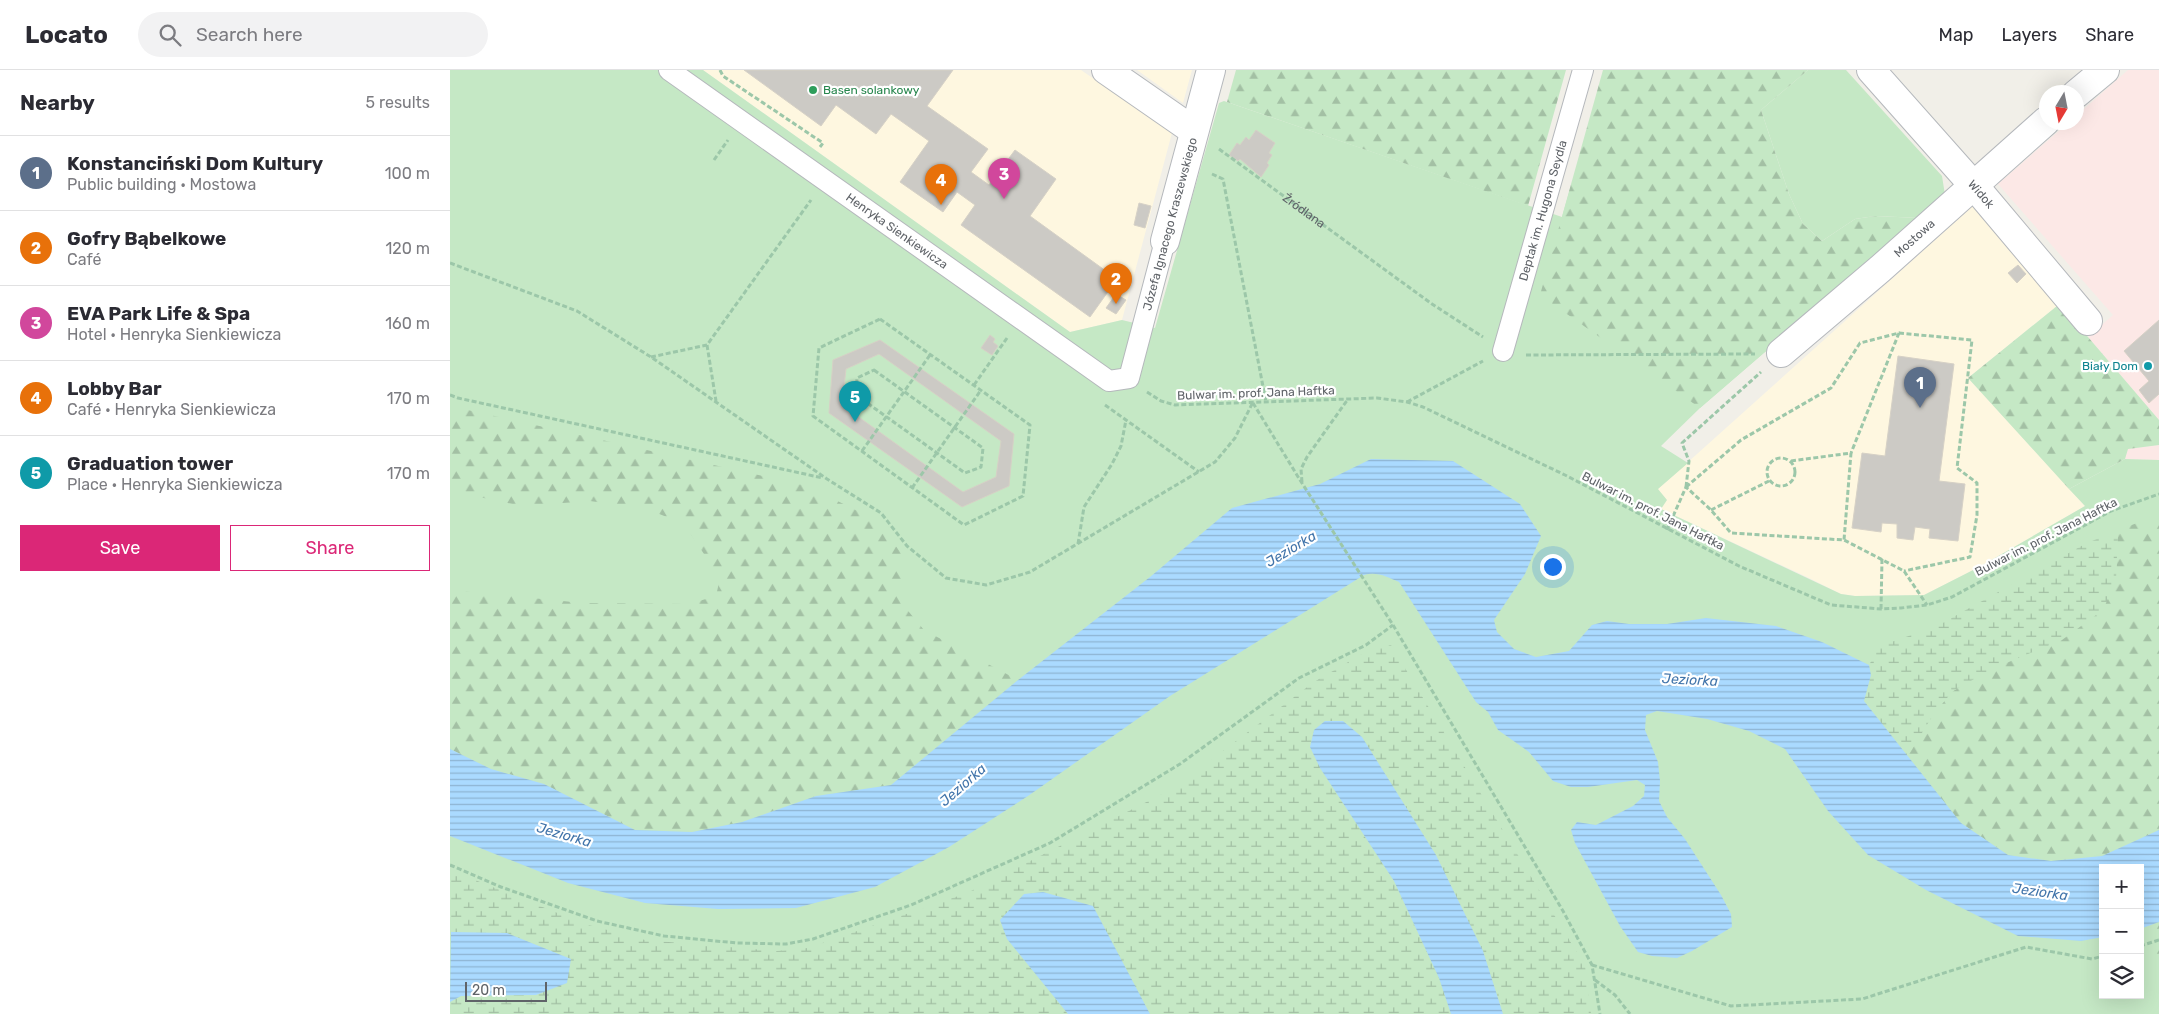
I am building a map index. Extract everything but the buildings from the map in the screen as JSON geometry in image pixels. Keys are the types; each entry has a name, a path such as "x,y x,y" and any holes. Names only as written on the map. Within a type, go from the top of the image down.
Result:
{"street":[{"name":"Henryka Sienkiewicza","path":"669,70 1109,381 1128,378"},
{"path":"1106,70 1194,131"},
{"name":"Józefa Ignacego Kraszewskiego","path":"1128,378 1211,70"},
{"name":"Deptak im. Hugona Seydla","path":"1503,350 1583,70"},
{"name":"Widok","path":"1871,70 1973,185 2088,322"},
{"path":"2084,87 2104,70"},
{"name":"Mostowa","path":"1782,353 1880,269 2039,127"}],"path":[{"name":"Źródlana","path":"1194,131 1432,304 1515,356 1782,353"},
{"path":"1204,170 1223,179 1266,402"},
{"path":"651,357 707,345 824,180"},
{"path":"450,262 577,312 651,357 826,479 881,513 907,546 946,578 986,585 1030,572 1215,462 1235,438 1253,402"},
{"path":"880,319 974,385 1030,425 1023,496 964,525 813,416 819,348 880,319"},
{"path":"1686,487 1741,440 1831,388 1860,343 1898,333 1972,340 1957,468 1978,483 1970,557 1904,571"},
{"path":"1844,540 1851,453 1898,333"},
{"path":"707,345 716,402"},
{"path":"1407,402 1503,350"},
{"path":"1668,530 1686,487 1689,461 1682,443 1782,353"},
{"path":"862,451 930,355"},
{"path":"974,385 992,359"},
{"path":"874,370 904,392 983,448 982,467 965,473 856,396 857,378 874,370"},
{"name":"Bulwar im. prof. Jana Haftka","path":"1128,378 1161,401 1175,405 1385,398 1423,407 1565,475 1739,566 1831,605 1881,609 1927,605 1952,597 2111,511 2159,494"},
{"path":"912,488 981,390"},
{"path":"450,394 458,398 826,479"},
{"path":"1302,483 1301,469 1307,457 1348,399"},
{"path":"1253,402 1302,483 1393,625 1564,911 1592,966 1600,1014"},
{"path":"1078,545 1084,507 1112,464 1121,446 1126,420"},
{"path":"1791,461 1796,472 1791,483 1780,488 1769,481 1766,473 1768,465 1775,459 1783,458 1791,461 1851,453"},
{"path":"1711,510 1769,481"},
{"path":"1686,487 1711,510 1731,533 1844,540 1904,571 1927,605"},
{"path":"1881,609 1882,559"},
{"path":"450,865 501,887 597,921 664,936 738,943 786,944 813,939 911,906 1050,843 1180,764 1299,678 1366,645 1393,625"},
{"path":"2144,945 2159,940"},
{"path":"1592,966 1731,1006 1862,999 2026,947 2092,959 2099,957"},
{"path":"1594,980 1615,995 1630,1014"}],"shaded area":[{"path":"703,70 1081,70 1172,133 1122,320 1070,332"},
{"path":"1137,70 1192,70 1183,103"},
{"path":"2128,70 2159,70 2159,420 2088,337 2113,315 1998,184 2060,130 2084,130 2084,109"},
{"path":"1973,206 2057,306 1968,378 2085,506 1981,566 1924,595 1855,596 1841,594 1661,509 1658,489"},
{"path":"2159,445 2159,460 2125,459 2128,449"}],"green space":[{"path":"450,70 703,70 1070,332 1122,320 1155,328 1219,103 1224,101 1562,217 1570,189 1772,346 1700,408 1661,446 1688,463 1658,489 1667,500 1661,509 1841,594 1855,596 1924,595 1981,566 2085,506 2069,489 2125,459 2159,460 2159,1014 450,1014"},
{"path":"1236,70 1566,70 1528,206 1227,102"},
{"path":"1603,70 1808,70 1761,110 1789,194 1803,224 1822,241 1855,219 1875,216 1920,218 1700,408 1540,295"},
{"path":"1808,70 1846,70 1942,176 1945,195 1920,218 1875,216 1855,219 1822,241 1803,224 1789,194 1761,110"},
{"path":"2057,306 2088,337 2159,420 2159,445 2128,449 2125,459 2069,489 1968,378"},
{"path":"450,406 807,486 876,520 905,558 899,600 924,630 1018,680 891,785 816,796 742,822 692,832 635,830 544,784 491,769 450,749 450,590 583,603 689,604 716,596 720,578 684,524 647,509 590,501 522,506 479,497 450,486"},
{"path":"2159,515 2159,830 2102,856 2051,861 2008,855 1961,823 1907,757 1935,712 1953,691 1992,669 2116,580 2118,530"},
{"path":"2118,530 2116,580 2103,610 2062,640 1992,669 1953,691 1935,712 1907,757 1864,701 1871,675 1869,665 1880,646 1937,626 2085,544"},
{"path":"1391,645 1585,966 1591,1014 1503,1014 1483,951 1362,737 1343,721 1325,721 1320,768 1394,881 1439,978 1451,1014 1151,1014 1007,939 1068,1014 450,1014 450,1002 461,996 536,995 507,933 450,933 450,870 585,924 645,940 777,951 808,948 967,893 1174,788 1314,682 1374,647"},
{"path":"2159,922 2159,970 2149,927"}],"water":[{"name":"Jeziorka","path":"1371,459 1453,461 1520,504 1541,536 1525,574 1494,620 1497,632 1514,649 1536,657 1569,651 1592,625 1607,621 1629,624 1667,624 1706,618 1776,626 1822,642 1869,665 1871,675 1864,701 1961,823 2008,855 2051,861 2102,856 2159,830 2159,922 2144,928 2144,864 2099,864 2099,938 2081,941 2018,936 1926,890 1868,855 1828,811 1785,749 1749,731 1707,719 1657,711 1646,715 1645,730 1658,762 1660,781 1659,801 1667,817 1685,839 1721,895 1731,914 1732,927 1677,958 1652,956 1638,952 1620,926 1575,843 1571,830 1577,822 1596,825 1633,806 1644,796 1645,785 1637,780 1588,787 1571,787 1553,781 1529,752 1498,730 1488,712 1476,702 1399,582 1382,575 1373,574 1364,575 1170,696 1028,796 949,847 875,887 796,908 718,909 645,903 568,883 450,836 450,749 491,769 544,784 635,830 692,832 742,822 816,796 891,785 1018,680 1150,577 1232,508 1320,484"},
{"path":"1325,721 1343,721 1362,737 1436,855 1483,951 1503,1014 1451,1014 1439,978 1394,881 1320,768 1310,747 1314,730"},
{"path":"1043,892 1093,906 1150,1014 1068,1014 1007,939 1000,920 1024,894"},
{"path":"451,932 507,933 571,959 567,983 536,995 461,996 450,1002"}],"place":[{"name":"Basen solankowy","path":"813,90"},
{"name":"EVA Park Life & Spa","path":"1004,199"},
{"name":"Lobby Bar","path":"941,205"},
{"name":"Gofry Bąbelkowe","path":"1116,304"},
{"name":"Biały Dom","path":"2148,366"},
{"name":"Konstanciński Dom Kultury","path":"1920,408"},
{"name":"Graduation tower","path":"855,422"}]}
